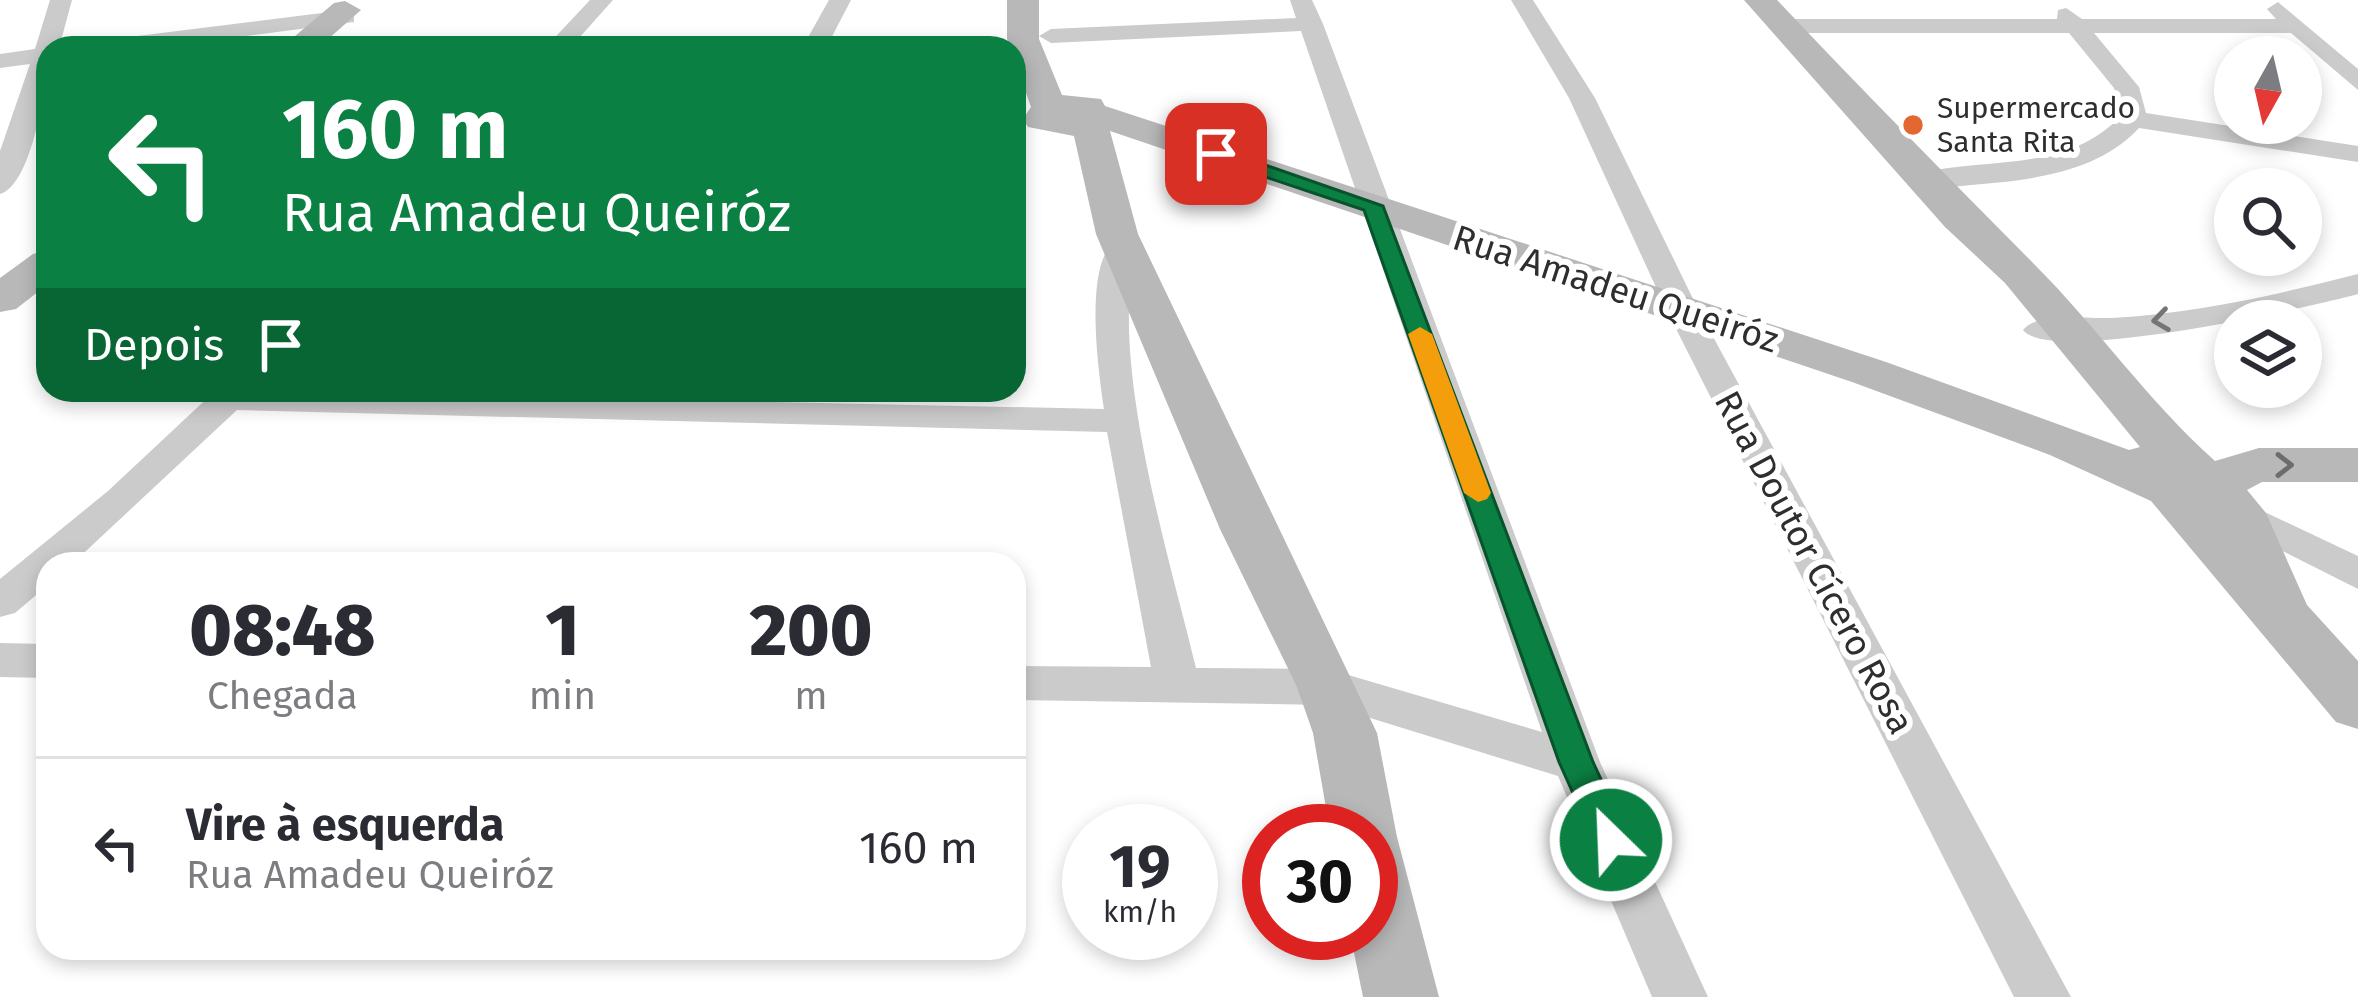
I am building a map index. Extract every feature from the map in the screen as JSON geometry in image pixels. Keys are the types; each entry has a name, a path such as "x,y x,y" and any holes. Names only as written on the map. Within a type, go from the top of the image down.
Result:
{"street":[{"path":"51,36 61,0"},
{"path":"568,36 602,0"},
{"path":"820,36 840,0"},
{"path":"1023,0 1023,36"},
{"path":"1049,0 1061,116"},
{"name":"Rua Doutor Cícero Rosa","path":"1522,0 1582,98 1682,310 2043,997"},
{"path":"1856,0 1877,22"},
{"path":"1927,180 2029,168 2085,154 2121,136 2133,119 2126,87 2054,0"},
{"path":"2268,0 2358,82"},
{"path":"1051,36 1306,12 1576,762 1680,997"},
{"path":"1772,13 1877,22 2297,26"},
{"path":"1772,13 1960,218 1994,274 2054,330 2202,496 2253,590 2278,607 2358,704"},
{"path":"195,36 342,18"},
{"path":"316,36 342,18"},
{"path":"1026,45 1061,116 1088,206 1120,241 1248,529 1328,687 1359,804"},
{"path":"0,61 36,56"},
{"path":"0,185 12,125 36,75"},
{"name":"Rua Amadeu Queiróz","path":"1061,116 1373,206 2068,443 2202,496"},
{"path":"2133,119 2358,154"},
{"path":"1120,241 1111,271 1123,422 1178,687"},
{"path":"2054,330 2311,298 2358,284"},
{"path":"60,552 226,402"},
{"path":"464,402 1123,422"},
{"path":"2202,496 2230,474 2259,465 2358,465"},
{"path":"2202,496 2358,574"},
{"path":"0,602 36,572"},
{"path":"0,660 36,661"},
{"path":"1026,683 1328,687 1576,762"},
{"path":"1393,960 1401,997"}],"slow traffic":[{"path":"1420,334 1478,493"}],"place":[{"name":"Supermercado Santa Rita","path":"1913,125"}],"route":[{"path":"1216,154 1373,206 1576,762 1611,840"}]}
